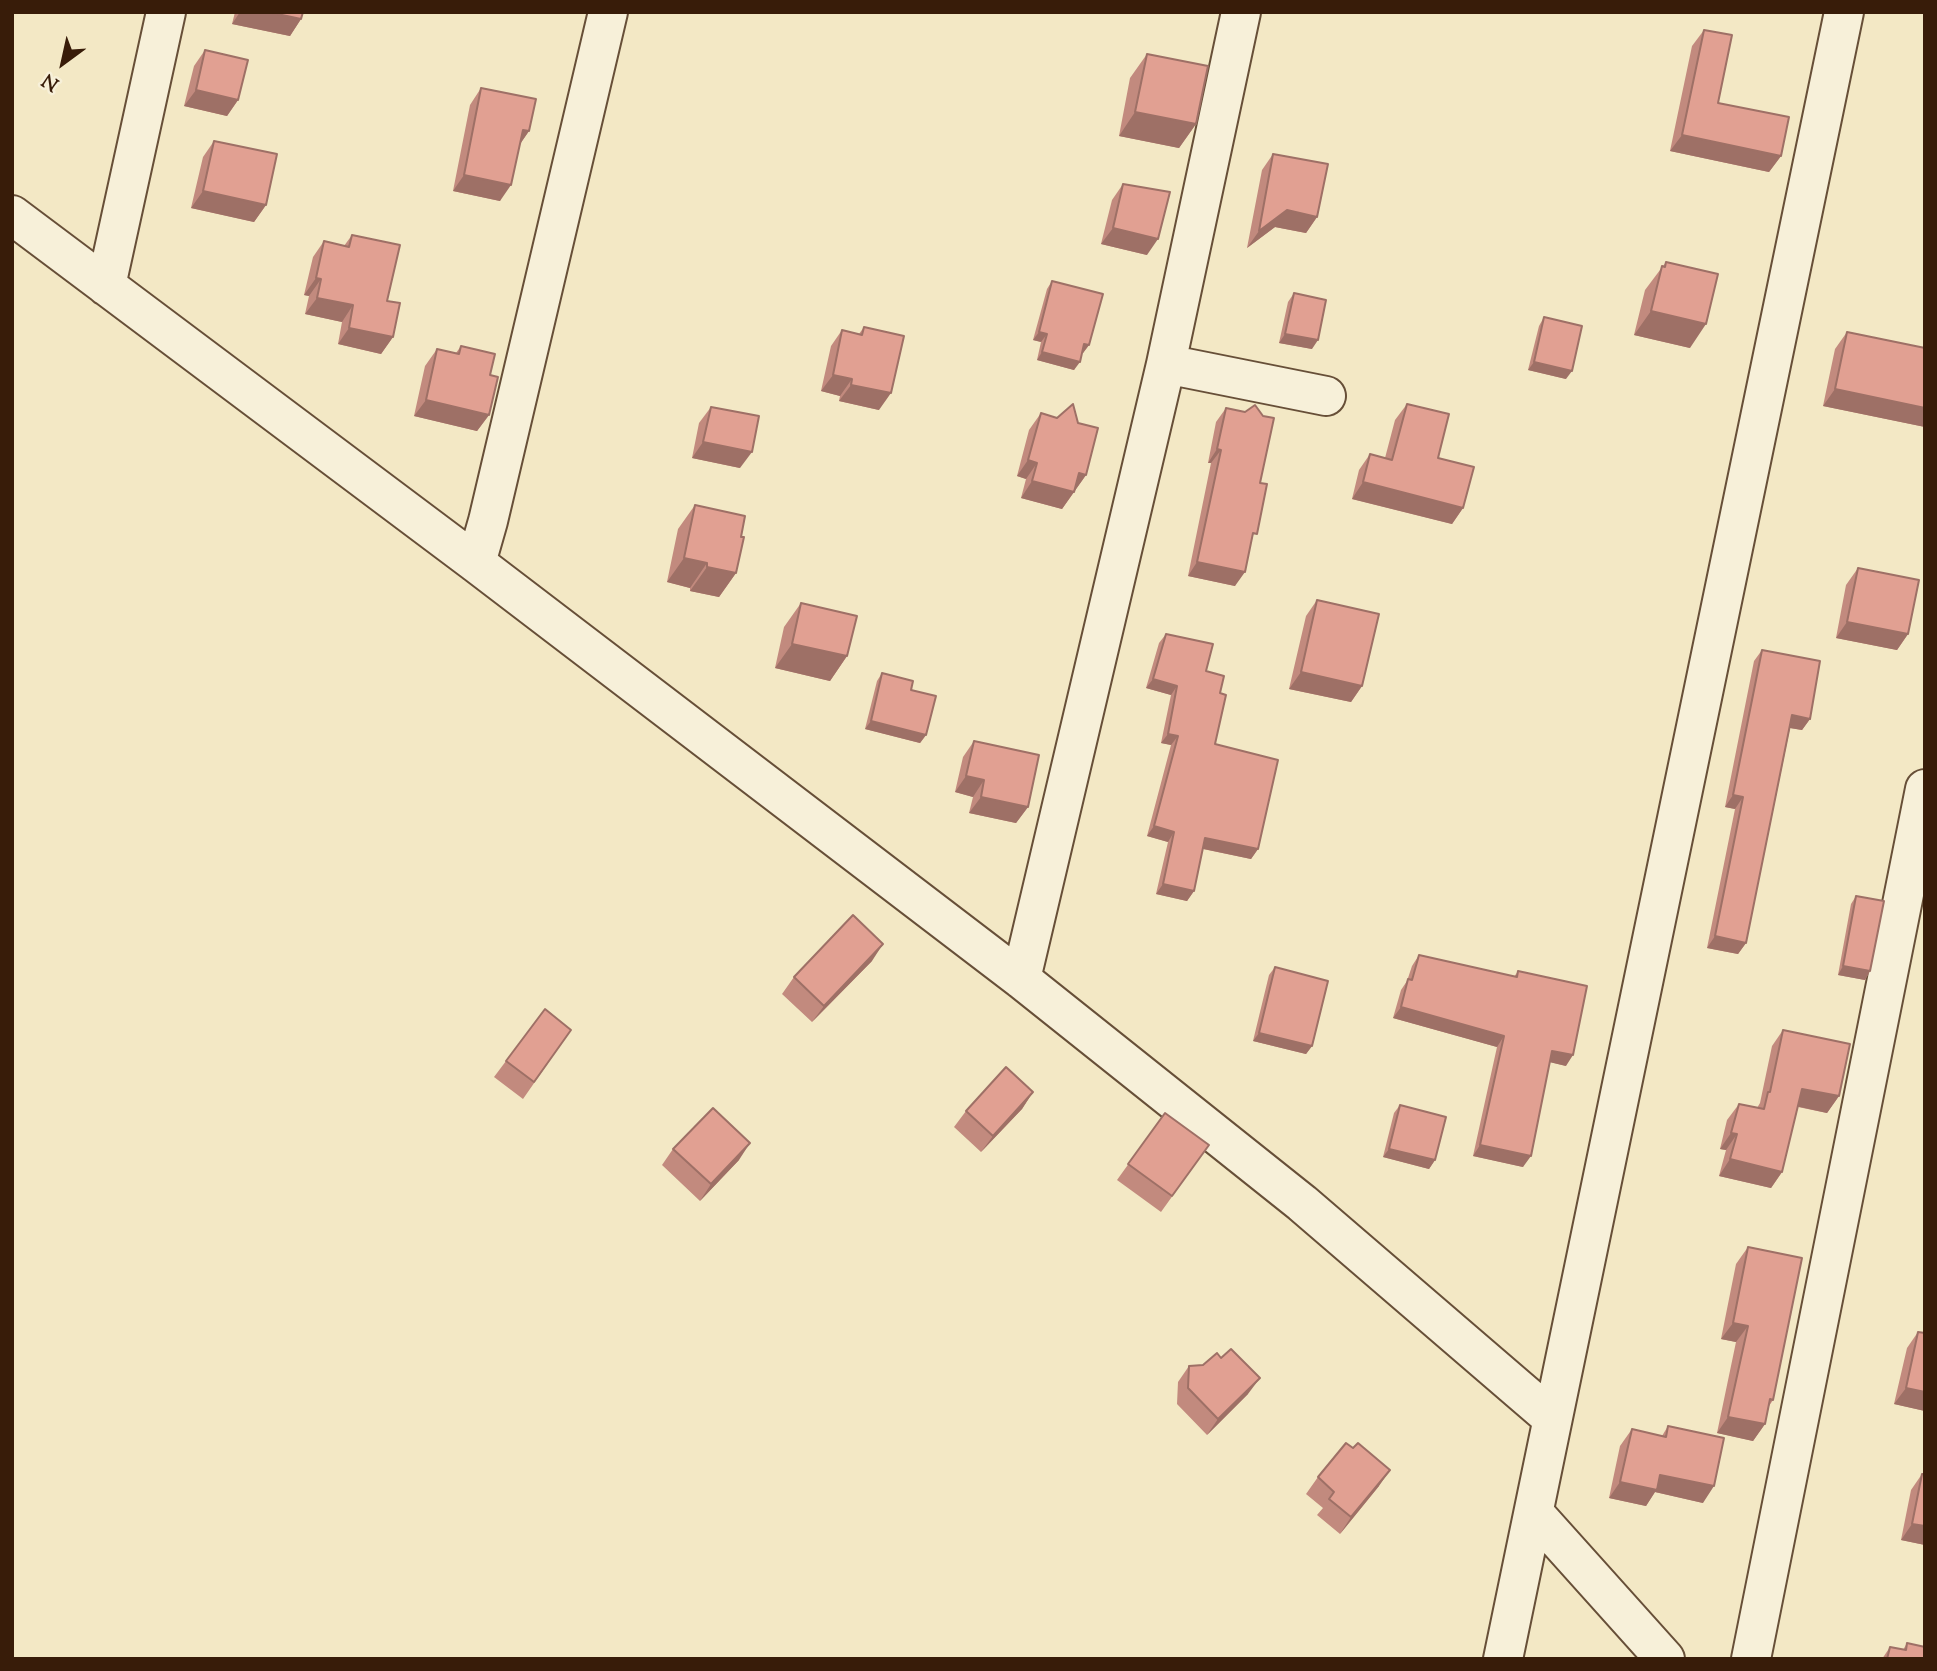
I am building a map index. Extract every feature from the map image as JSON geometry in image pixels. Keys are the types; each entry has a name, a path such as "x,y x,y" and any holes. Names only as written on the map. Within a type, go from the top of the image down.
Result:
{"street":[{"path":"106,286 166,12"},
{"path":"476,563 608,12"},
{"path":"1021,979 1166,364 1241,12"},
{"path":"1503,1659 1844,12"},
{"path":"12,215 476,563 1021,979 1295,1197 1552,1418"},
{"path":"1166,364 1326,396"},
{"path":"1751,1659 1925,789"},
{"path":"1534,1513 1665,1659"}],"building":[{"path":"268,12 303,12 301,19"},
{"path":"1704,30 1732,35 1718,103 1789,117 1781,156 1682,135"},
{"path":"205,50 248,60 238,100 196,90"},
{"path":"1147,54 1208,66 1196,124 1135,112"},
{"path":"481,88 536,99 529,131 523,130 511,185 464,175"},
{"path":"214,141 277,154 266,205 203,191"},
{"path":"1273,154 1328,164 1317,217 1287,210 1259,231"},
{"path":"1123,184 1170,192 1158,239 1113,228"},
{"path":"352,235 400,245 387,301 400,303 393,337 349,328 353,305 317,298 321,279 316,278 324,241 349,247"},
{"path":"1666,262 1718,274 1706,324 1651,311 1662,266 1665,267"},
{"path":"1052,281 1103,294 1089,345 1084,344 1080,362 1042,352 1047,334 1039,332"},
{"path":"1294,293 1326,300 1318,340 1285,334"},
{"path":"1544,317 1582,326 1572,371 1534,362"},
{"path":"864,327 904,336 891,393 851,385 852,379 833,375 842,330 862,335"},
{"path":"1847,332 1925,348 1925,408 1835,389"},
{"path":"461,346 495,354 490,375 498,377 489,415 426,400 437,349 459,354"},
{"path":"1073,404 1078,423 1098,428 1086,475 1079,473 1074,492 1032,481 1037,463 1028,460 1041,413 1057,418"},
{"path":"1407,404 1449,414 1438,458 1474,467 1463,508 1363,482 1370,454 1392,460"},
{"path":"1255,405 1263,416 1274,418 1260,483 1267,484 1257,534 1253,533 1245,572 1197,562 1221,450 1217,449 1226,408 1245,412"},
{"path":"711,407 759,416 752,452 703,442"},
{"path":"695,505 745,516 741,537 744,537 736,573 707,567 707,563 684,558"},
{"path":"1858,568 1919,580 1908,634 1847,622"},
{"path":"1317,600 1379,614 1362,686 1301,672"},
{"path":"801,603 857,616 847,656 792,644"},
{"path":"1166,634 1213,644 1206,671 1224,676 1220,693 1226,695 1215,744 1278,760 1258,849 1205,838 1194,891 1163,884 1174,832 1154,826 1178,736 1168,734 1177,686 1153,679"},
{"path":"1762,650 1820,661 1810,719 1792,715 1746,943 1715,936 1743,797 1733,795"},
{"path":"882,673 913,681 911,690 936,696 926,735 871,721"},
{"path":"974,741 1039,755 1028,807 981,797 984,780 966,776"},
{"path":"1856,896 1884,901 1870,971 1843,966"},
{"path":"853,915 883,944 824,1006 794,977"},
{"path":"1419,955 1517,977 1518,971 1587,986 1573,1055 1552,1051 1531,1156 1480,1145 1504,1036 1401,1007 1408,979 1412,980"},
{"path":"1275,967 1328,981 1312,1046 1259,1033"},
{"path":"545,1009 571,1030 534,1082 506,1061"},
{"path":"1783,1030 1850,1044 1839,1096 1802,1089 1782,1172 1730,1159 1737,1134 1731,1133 1739,1104 1764,1109"},
{"path":"1006,1067 1033,1092 993,1136 966,1111"},
{"path":"1400,1105 1446,1117 1435,1160 1389,1149"},
{"path":"713,1108 750,1143 711,1184 673,1149"},
{"path":"1165,1113 1209,1145 1172,1196 1128,1164"},
{"path":"1748,1247 1802,1258 1773,1400 1770,1399 1765,1424 1728,1417 1748,1326 1733,1323"},
{"path":"1918,1332 1925,1333 1925,1392 1906,1388"},
{"path":"1231,1349 1260,1378 1218,1419 1188,1388 1189,1366 1203,1365 1217,1353 1221,1358"},
{"path":"1668,1426 1724,1438 1714,1486 1660,1475 1657,1490 1620,1482 1632,1429 1666,1437"},
{"path":"1346,1443 1353,1448 1358,1443 1390,1470 1351,1517 1329,1499 1334,1492 1318,1477"},
{"path":"1922,1474 1925,1474 1925,1526 1912,1524"},
{"path":"1907,1643 1925,1647 1925,1659 1887,1659 1890,1647 1906,1650"}]}
